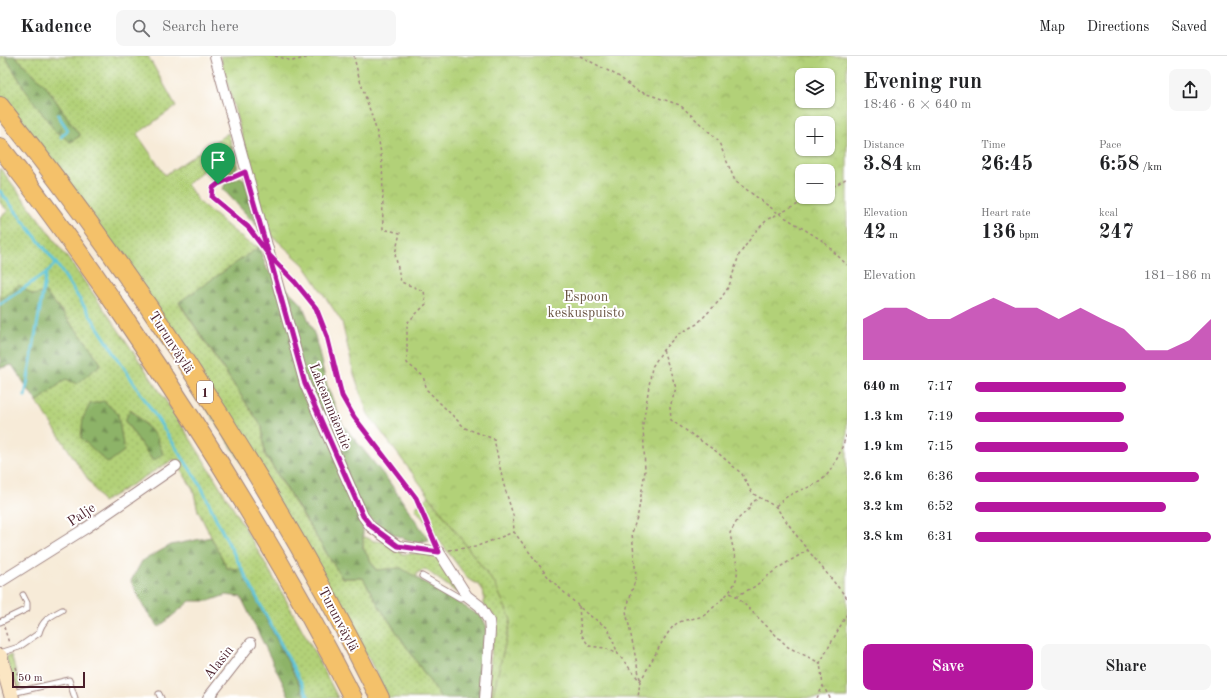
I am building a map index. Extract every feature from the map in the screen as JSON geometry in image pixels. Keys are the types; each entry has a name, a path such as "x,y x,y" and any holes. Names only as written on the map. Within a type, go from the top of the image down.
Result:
{"highway":[{"name":"Turunväylä","path":"0,106 125,272 216,411 294,537 333,606 380,698"},
{"name":"Turunväylä","path":"0,147 103,286 196,425 272,549 353,698"}],"street":[{"name":"Lakeanmäentie","path":"215,56 245,172 305,384 363,516 371,526 398,546 439,552"},
{"name":"Palje","path":"0,582 86,528 176,466"},
{"path":"439,552 468,596 480,606 489,621 490,631 485,698"},
{"name":"Alasin","path":"208,698 251,643"},
{"path":"0,656 12,696"}],"lane":[{"path":"422,576 460,598 468,596"},
{"path":"0,622 27,609 27,603 23,594"},
{"path":"0,653 19,647 39,633 41,624 45,619 62,610"},
{"path":"12,696 69,680 75,698"}],"path":[{"path":"275,56 292,61 314,56"},
{"path":"354,56 358,77 377,134 382,172 383,229 400,233 395,254 401,282 424,291 426,304 407,323 407,363 423,376 427,390 465,428 494,439 503,482 513,515 514,532 550,578 586,613 608,628 618,654 640,681"},
{"path":"580,56 618,76 638,90 680,105 718,140 735,181 778,213 823,241 847,265"},
{"path":"245,172 218,184 213,188 212,197 253,233"},
{"path":"835,186 847,178"},
{"path":"638,698 640,681 626,611 636,577 632,533 638,514 645,472 643,424 652,367 663,350 678,334 697,324 720,300 729,286 739,255 755,232 768,219 798,204"},
{"path":"269,255 295,282 316,308 327,336 342,396 354,417 416,498 439,552 475,547 514,532"},
{"path":"663,350 676,388 670,407 671,420 693,434 742,474 752,493 776,507 808,550 847,598"},
{"path":"776,507 785,497 819,482 827,474 840,452 847,434"},
{"path":"640,681 650,666 662,641 676,624 704,616 730,593 737,582 738,570 730,533 738,519 749,509 752,502 760,498"},
{"path":"736,596 754,587 778,568 808,550"},
{"path":"730,593 736,596 788,647 820,663"},
{"path":"579,605 580,634 589,646 605,648 618,654"},
{"path":"830,698 823,686 820,663 847,614"},
{"path":"817,698 823,686"}],"green space":[{"path":"0,56 5,56 26,91 70,142 80,136 45,85 15,56 148,56 176,106 137,134 165,175 228,133 232,146 187,184 198,201 247,242 259,247 179,303 262,427 265,455 342,578 363,578 379,606 441,698 388,698 370,661 22,123 0,95"},
{"path":"5,56 15,56 45,85 80,136 70,142 55,131 26,91"},
{"name":"Espoon keskuspuisto","path":"220,56 847,56 847,698 495,698 493,694 511,620 495,584 368,414 354,374 342,322 304,265 268,232"},
{"path":"232,146 238,166 234,172 220,179 214,177 207,167"},
{"path":"0,168 93,294 181,425 263,560 338,698 306,698 242,569 227,568 198,511 193,489 174,459 103,502 37,402 66,378 101,364 87,343 55,303 33,295 19,286 0,299 0,217 8,211 0,203","holes":["131,409 156,436 153,461 125,421"]},
{"path":"240,177 244,179 257,226 223,189 225,184"},
{"path":"259,247 267,269 302,304 315,336 327,386 343,425 388,480 429,540 416,543 389,533 363,513 363,548 376,570 401,568 482,617 487,627 483,698 441,698 379,606 363,578 342,578 265,454 262,427 179,302"},
{"path":"19,285 33,295 45,292 87,343 101,364 77,384 66,379 37,402 12,365 0,368 0,299"},
{"path":"104,401 118,414 124,451 108,463 81,438 83,418 90,404"},
{"path":"130,409 156,436 163,454 153,461 125,421"},
{"path":"429,496 495,584 511,620 493,694 495,698 487,698 493,632 495,625 494,617 484,604 483,590 477,584 468,579 415,508"},
{"path":"363,536 374,541 386,542 403,554 426,553 439,557 461,592 456,592 425,569 417,573 417,579 401,568 376,570 363,548"},
{"path":"211,537 227,568 241,569 306,698 290,698 241,597 226,595 209,601 190,601 159,627 144,608 131,581 142,561 171,545"},
{"path":"11,655 21,688 15,689 6,657"}],"waterway":[{"path":"58,115 68,130 61,137"},
{"path":"0,191 56,263 46,273 0,304"},
{"path":"56,263 201,486 219,525 309,698"},
{"path":"25,396 46,273"}],"route":[{"path":"218,184 213,188 212,197 248,227 269,255 305,384 363,516 371,526 398,546 439,552 416,498 354,417 342,396 327,336 316,308 295,282 269,255 245,172 218,184"}]}
